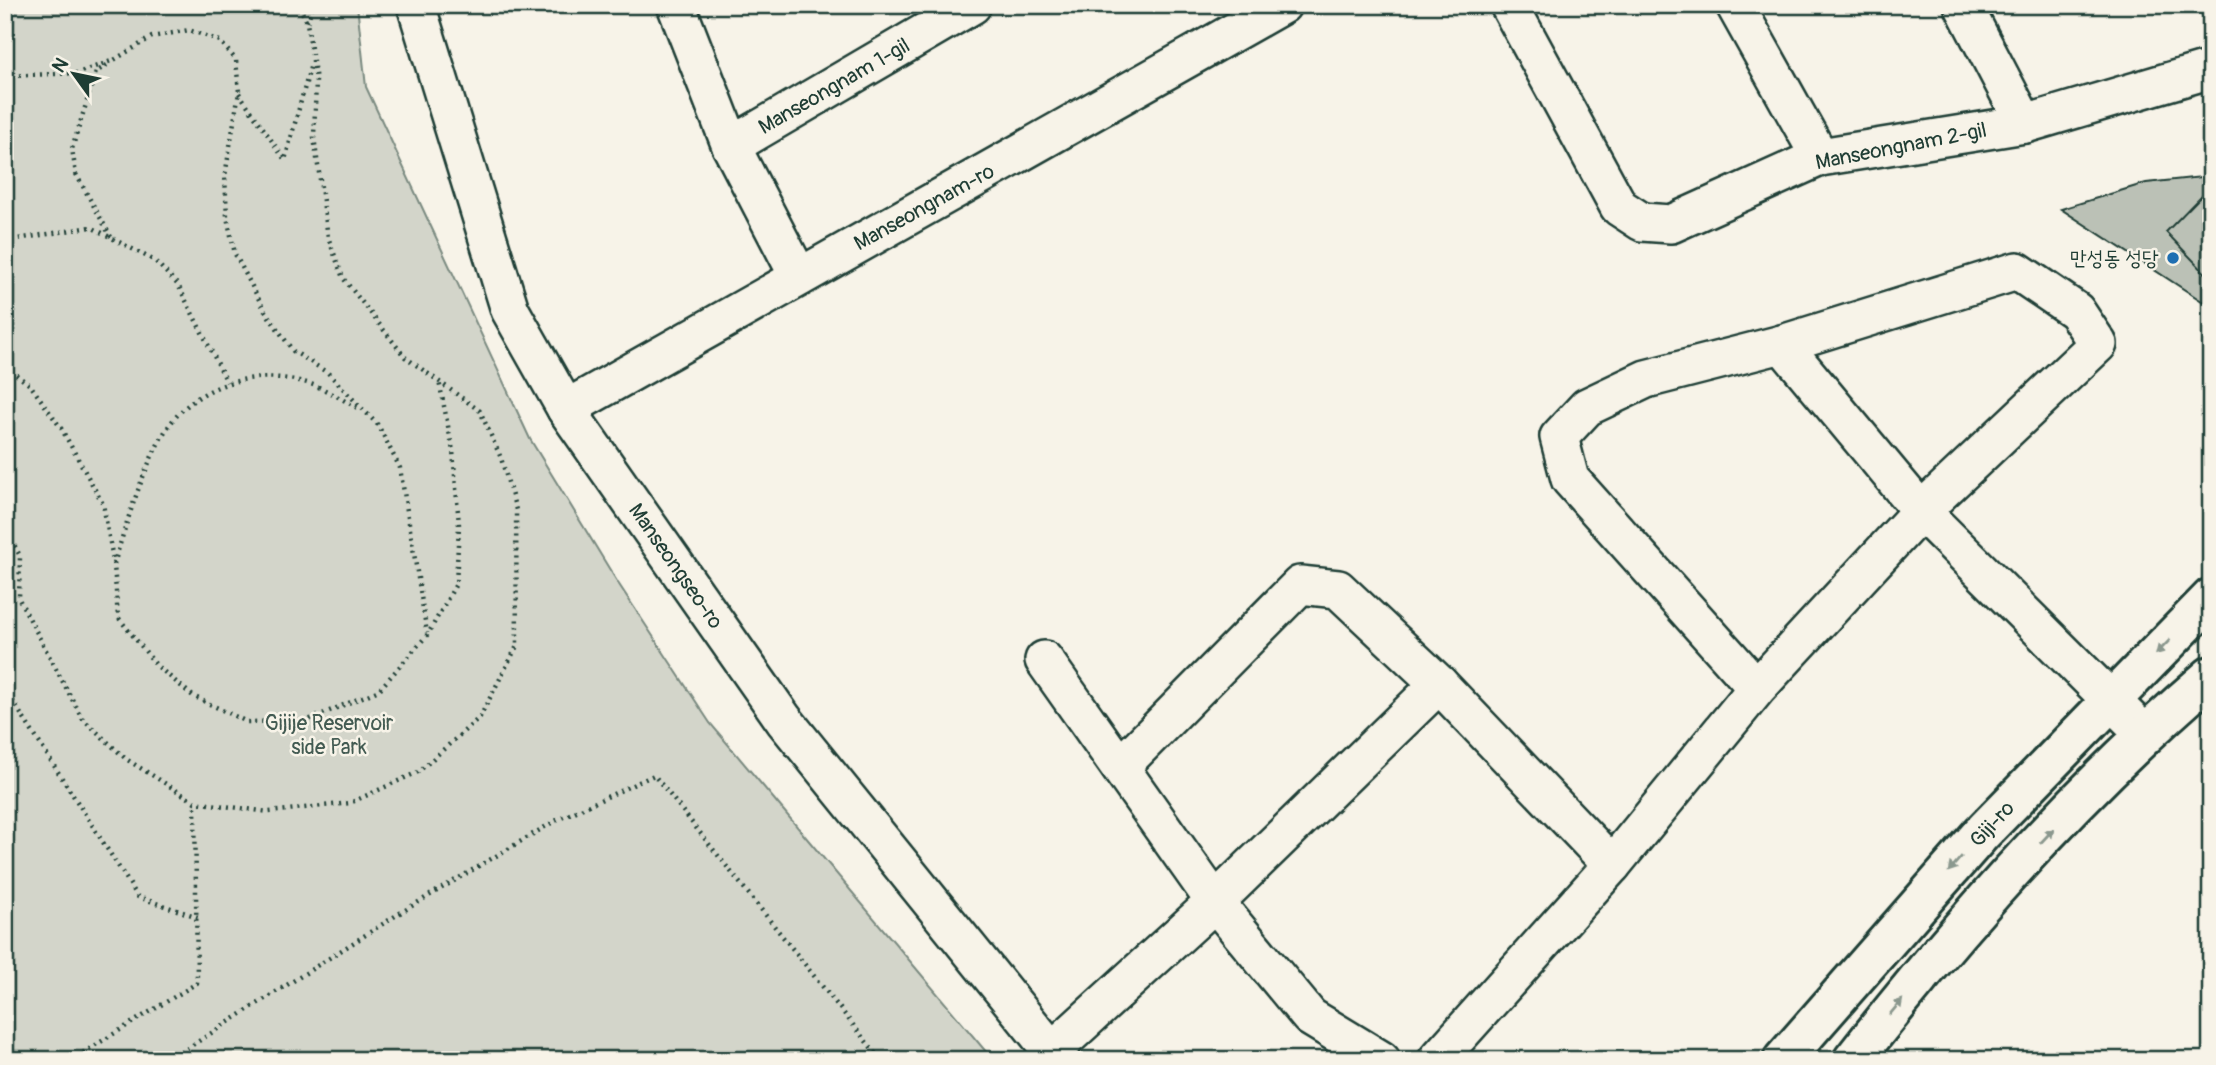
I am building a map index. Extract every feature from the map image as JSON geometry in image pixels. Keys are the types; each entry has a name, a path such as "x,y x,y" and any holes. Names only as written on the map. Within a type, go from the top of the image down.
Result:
{"street":[{"name":"Manseongseo-ro","path":"416,5 510,310 566,409 784,720 1056,1055"},
{"name":"Manseongnam 1-gil","path":"676,5 731,146 799,277"},
{"name":"Manseongnam 1-gil","path":"731,146 972,5"},
{"name":"Manseongnam-ro","path":"566,409 1282,5"},
{"name":"Manseongnam 2-gil","path":"1510,5 1619,207 1642,222 1671,224 1820,157 2025,124 2211,69"},
{"path":"1735,5 1820,157"},
{"path":"1963,5 2025,124"},
{"path":"1437,1060 1612,865 1757,688 1921,511 2098,344 2076,311 2017,271 1782,344 1646,379 1587,407 1559,437 1570,479 1757,688"},
{"path":"1782,344 1921,511 2144,733"},
{"path":"1120,767 1300,585 1338,589 1439,684 1612,865"},
{"name":"Giji-ro","path":"1783,1060 1981,834 2211,598"},
{"path":"1044,660 1215,902 1310,1017 1381,1060"},
{"path":"1853,1060 2001,885 2144,733 2211,676"},
{"path":"1056,1055 1439,684"}],"path":[{"path":"5,527 20,556 19,599 82,718 126,760 195,802 269,812 350,803 418,772 480,717 517,646 516,510 500,458 480,411 405,357 344,278 328,237 314,137 316,80 307,23 299,5"},
{"path":"307,23 313,5"},
{"path":"111,237 76,174 72,149 96,72 152,37 189,30 220,41 236,60 239,92 225,176 227,218 235,254 265,311 293,351 328,373 378,425 400,468 428,634"},
{"path":"5,76 78,73 114,60"},
{"path":"239,92 285,160 313,60"},
{"path":"5,241 91,227 155,261 178,285 227,382"},
{"path":"5,366 31,386 67,439 103,504 114,565 118,617 157,666 193,696 247,722 306,721 379,690 428,634 456,584 459,526 453,451 438,380"},
{"path":"114,565 130,512 166,429 193,401 227,382 262,375 308,383 362,410"},
{"path":"5,689 138,897 198,918"},
{"path":"169,1060 400,913 555,821 654,775 881,1060"},
{"path":"71,1060 197,983 195,802"}],"green space":[{"name":"Gijije Reservoir side Park","path":"5,5 357,5 366,87 530,439 618,583 710,723 993,1060 5,1060"}],"building":[{"name":"만성동 성당","path":"2211,176 2211,307 2061,209 2146,183"},
{"path":"2202,195 2211,195 2211,279 2166,232"}],"place":[{"name":"만성동 성당","path":"2173,258"}]}
